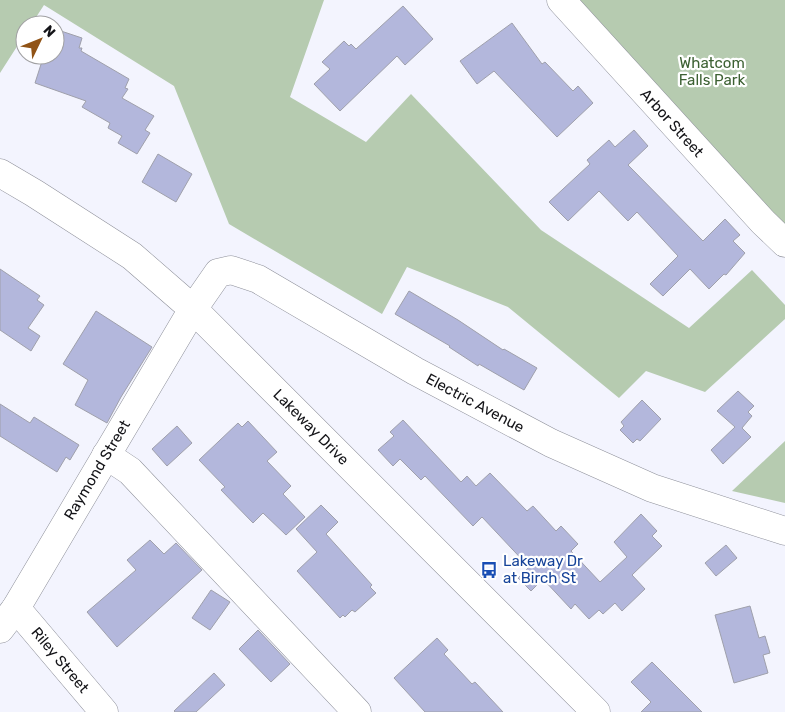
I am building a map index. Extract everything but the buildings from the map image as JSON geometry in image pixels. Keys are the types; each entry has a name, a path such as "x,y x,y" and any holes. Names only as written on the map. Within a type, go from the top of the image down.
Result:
{"main road":[{"name":"Arbor Street","path":"561,0 763,222 785,243"},
{"name":"Lakeway Drive","path":"0,173 132,256 193,309 596,712"},
{"name":"Electric Avenue","path":"193,309 218,272 231,270 258,279 415,371 551,443 652,488 785,531"},
{"name":"Raymond Street","path":"0,630 16,608 193,309"},
{"path":"106,455 130,471 358,712"},
{"name":"Riley Street","path":"16,608 104,712"}],"green space":[{"path":"0,0 324,0 290,97 366,142 411,94 541,230 689,328 752,270 785,305 785,319 705,392 646,371 619,398 508,307 407,267 382,314 229,224 174,86 65,18 65,15 60,15 44,5 38,15 15,15 15,50 0,73"},
{"name":"Whatcom Falls Park","path":"549,0 785,0 785,254"},
{"path":"785,441 785,503 732,491"}],"place":[{"name":"Lakeway Dr at Birch St","path":"489,570"}]}
